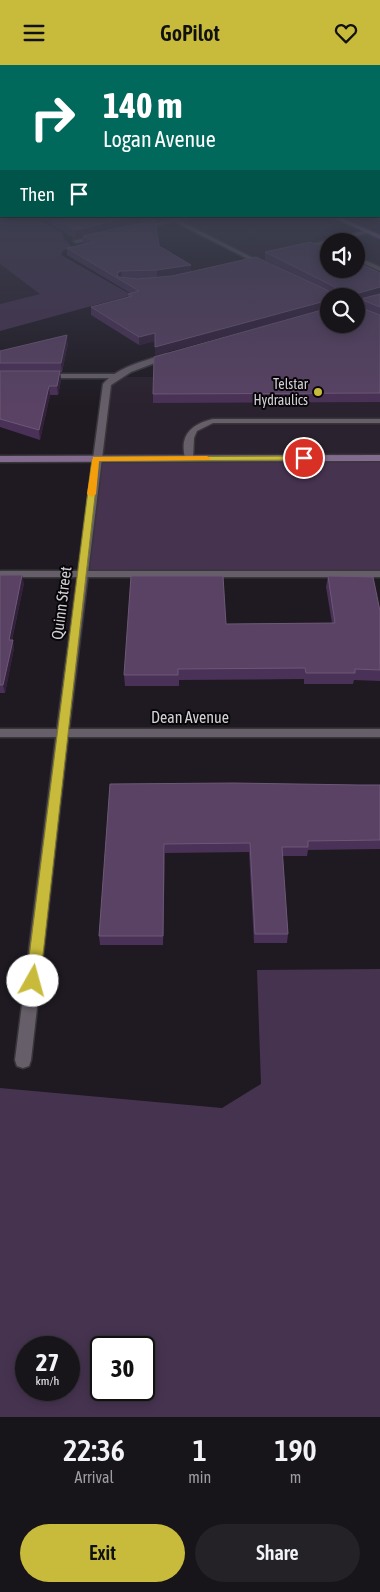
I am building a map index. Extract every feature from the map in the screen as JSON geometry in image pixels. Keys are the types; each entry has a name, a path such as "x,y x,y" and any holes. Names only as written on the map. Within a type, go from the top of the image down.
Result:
{"street":[{"path":"365,302 380,298"},
{"path":"38,376 115,376 152,361 174,355"},
{"name":"Quinn Street","path":"23,1060 96,459 107,384 115,376"},
{"path":"189,459 189,437 192,429 199,424 212,421 380,421"},
{"path":"0,459 380,458"},
{"path":"0,574 380,574"},
{"name":"Dean Avenue","path":"0,733 380,733"}],"shaded area":[{"path":"0,279 21,279 41,294 0,304"},
{"path":"20,279 104,279 132,295 0,331 0,304 40,294"},
{"path":"292,279 380,279 380,322 365,314 365,288 320,288 320,293"},
{"path":"112,377 380,377 380,459 94,460"},
{"path":"380,459 380,573 81,572 94,460"},
{"path":"380,969 380,1417 0,1417 0,1088 222,1108 261,1084 257,970"}],"building":[{"path":"119,279 303,279 322,288 320,288 320,302 155,347 155,333 139,337 91,307 132,296 128,294 139,291"},
{"path":"319,279 380,279 380,287 365,291 365,288 335,288"},
{"path":"380,294 380,307 365,301 365,298"},
{"path":"365,309 380,315 380,393 153,394 154,357 320,311 320,333 365,333"},
{"path":"67,335 61,363 0,363 0,351"},
{"path":"0,371 60,371 57,386 49,386 39,430 0,419"},
{"path":"0,575 22,575 9,640 13,640 3,685 0,685"},
{"path":"131,576 223,576 226,624 335,623 328,576 373,577 380,611 380,670 355,669 355,673 306,673 305,668 178,669 178,675 124,675"},
{"path":"110,784 380,785 380,840 308,841 308,847 282,847 288,934 255,934 250,843 164,844 163,936 99,936"}],"slow traffic":[{"path":"92,494 96,459 207,459"}],"place":[{"name":"Telstar Hydraulics","path":"318,392"}],"route":[{"path":"33,981 96,459 304,458"}]}
